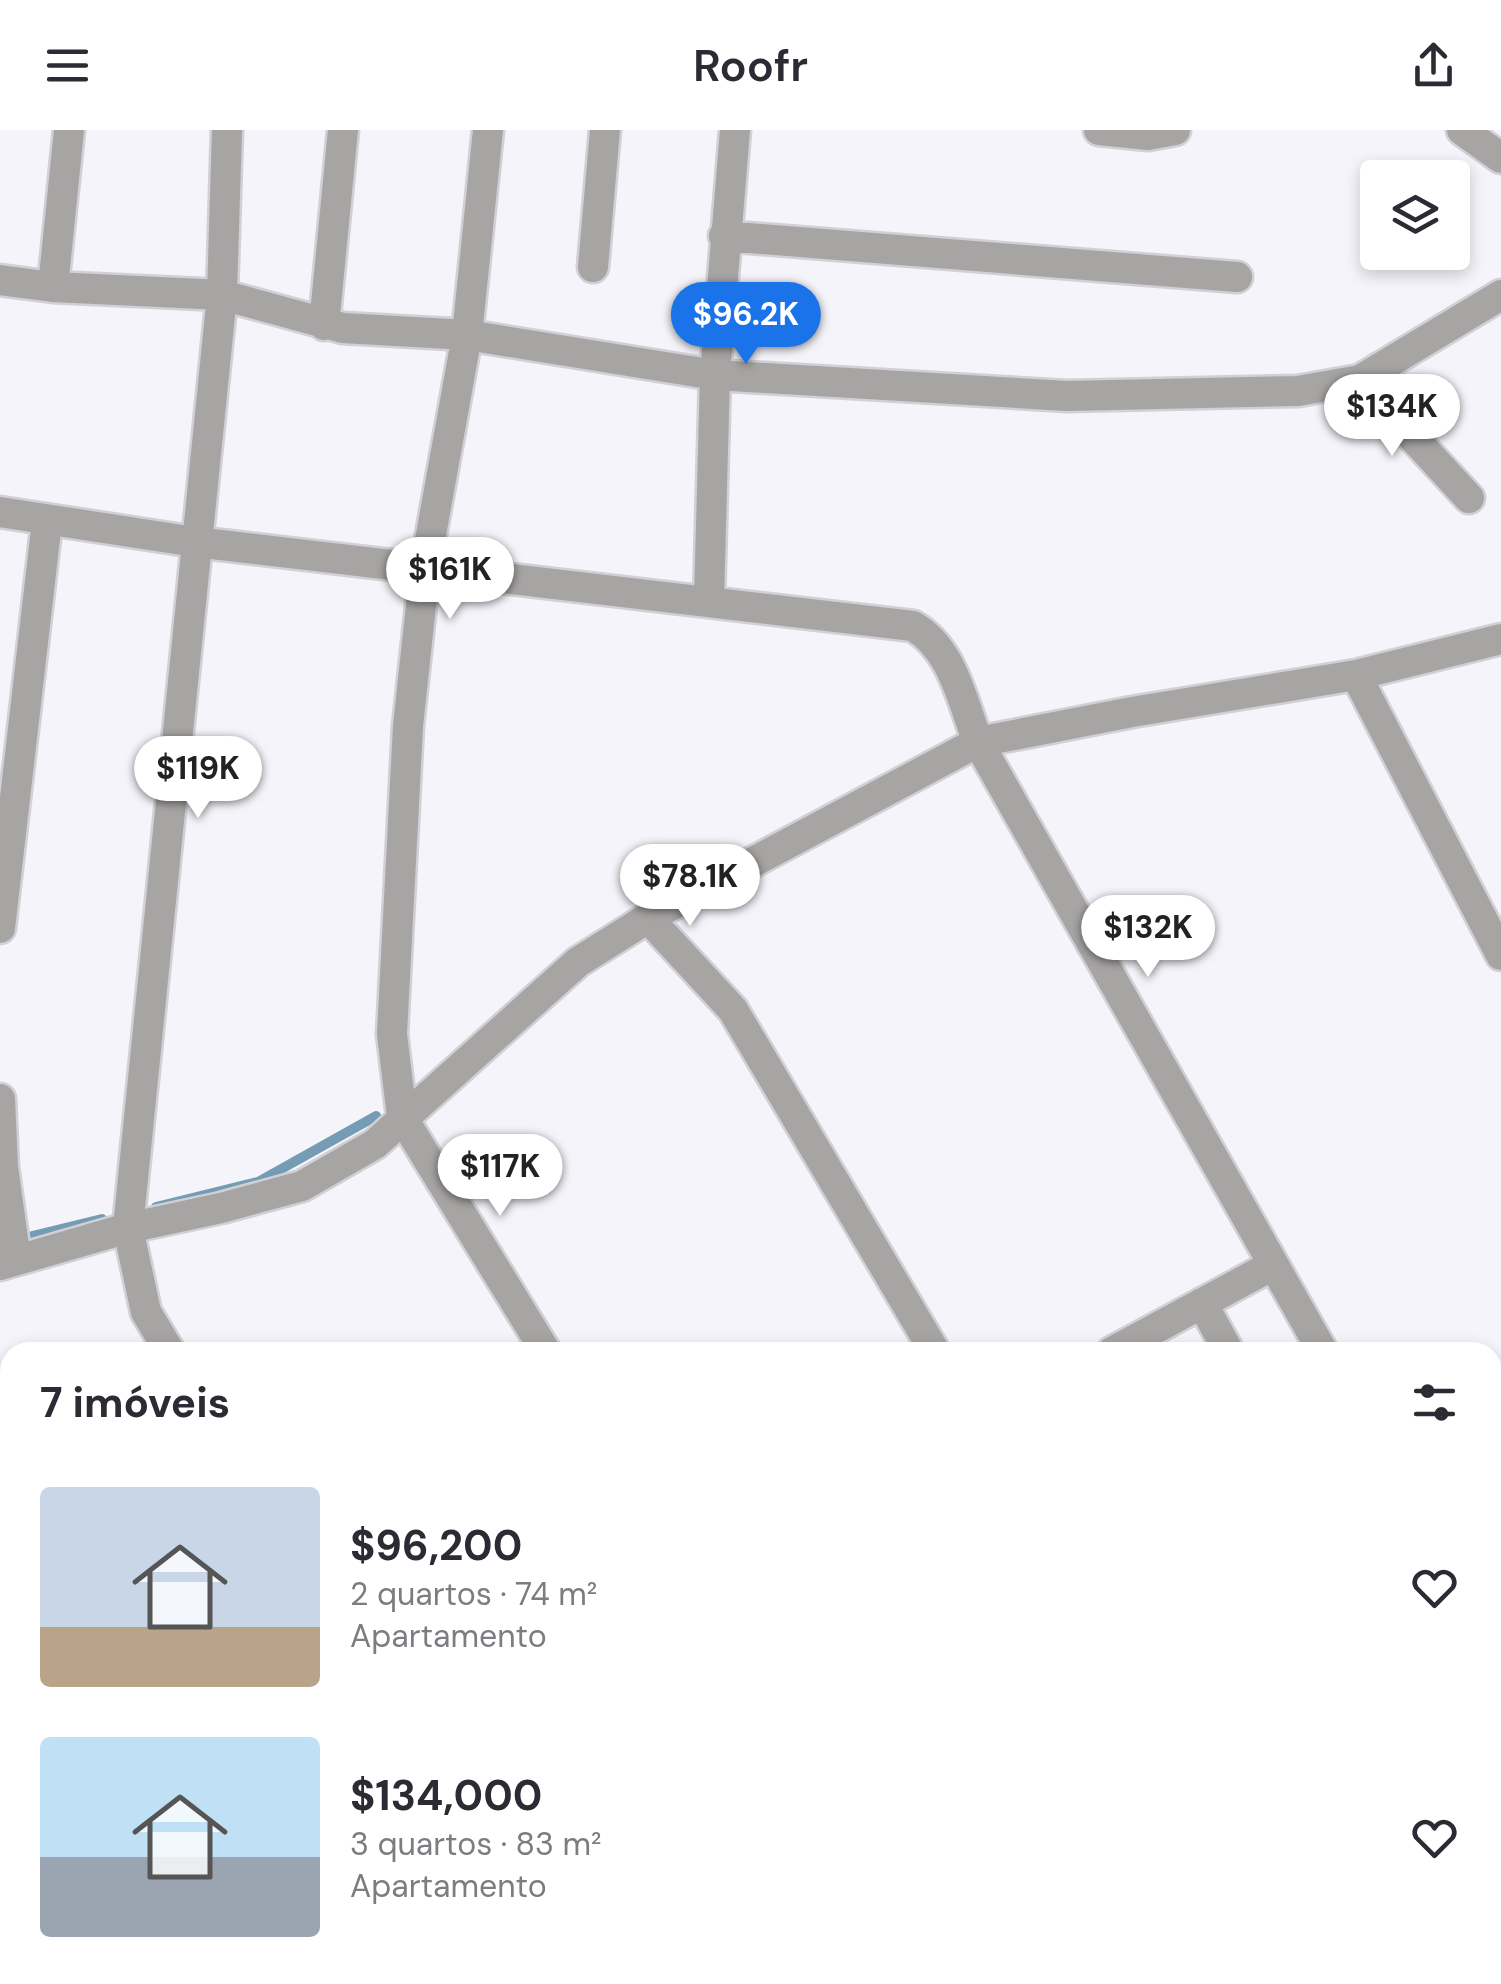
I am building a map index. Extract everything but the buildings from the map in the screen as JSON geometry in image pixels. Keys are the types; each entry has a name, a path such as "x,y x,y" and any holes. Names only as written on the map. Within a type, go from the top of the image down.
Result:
{"street":[{"path":"53,288 69,130"},
{"path":"164,1342 146,1312 128,1228 222,296 227,130"},
{"path":"324,324 343,130"},
{"path":"488,130 466,335 426,568 408,726 392,1034 402,1117 540,1342"},
{"path":"593,267 606,130"},
{"path":"709,601 715,375 735,130"},
{"path":"1099,130 1148,134 1175,130"},
{"path":"1462,130 1501,158"},
{"path":"724,236 1236,277"},
{"path":"0,280 53,288 222,296 324,324 466,335 715,375 1067,396 1298,391 1360,380 1501,295"},
{"path":"1360,380 1469,498"},
{"path":"0,512 195,542 913,626 931,636 945,655 978,742 1316,1342"},
{"path":"0,928 47,520"},
{"path":"0,1099 8,1262 302,1186 375,1144 578,962 648,918 978,742 1356,675 1501,638"},
{"path":"1356,675 1501,955"},
{"path":"648,918 733,1010 929,1342"},
{"path":"1131,1342 1274,1265"},
{"path":"1202,1304 1223,1342"}],"waterway":[{"path":"156,1207 258,1182 376,1116"},
{"path":"16,1240 102,1219"}]}
